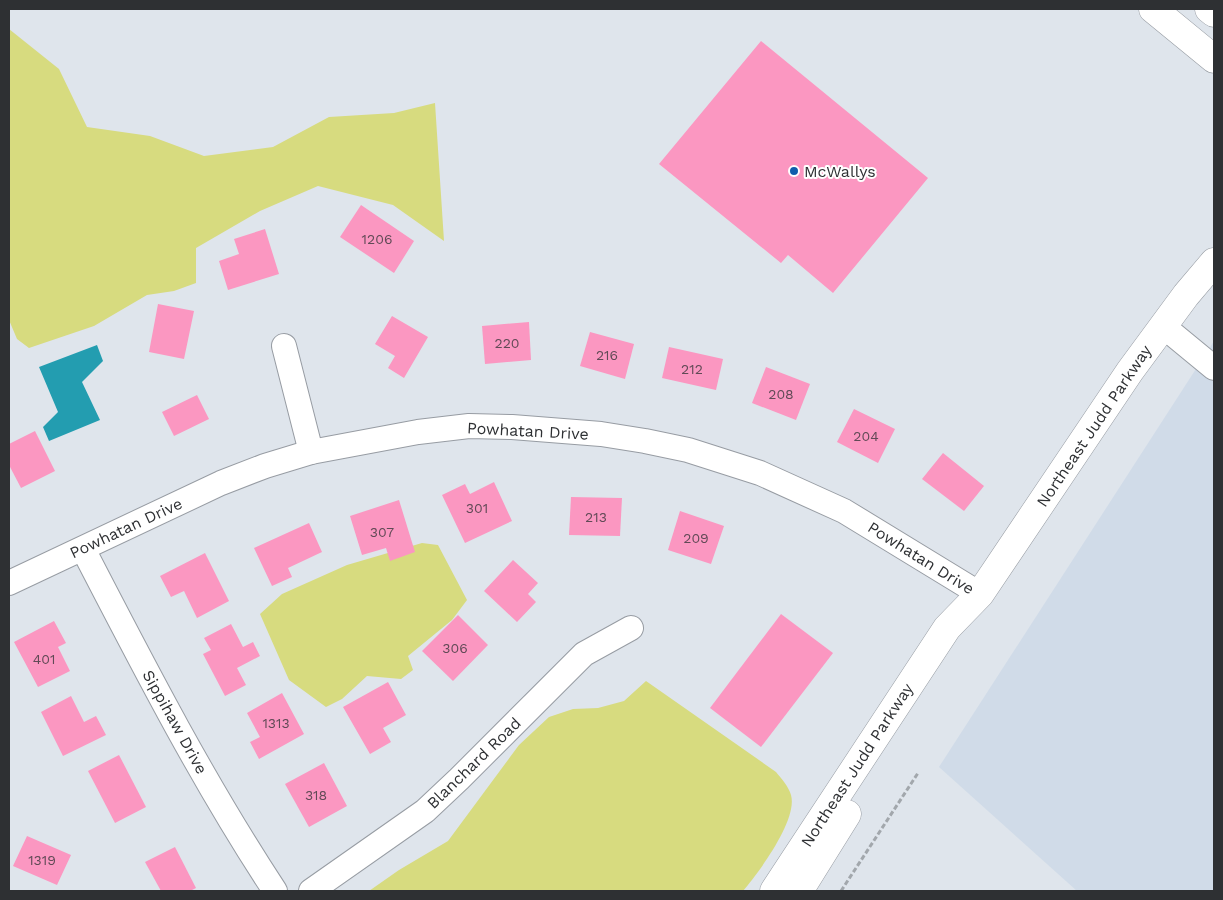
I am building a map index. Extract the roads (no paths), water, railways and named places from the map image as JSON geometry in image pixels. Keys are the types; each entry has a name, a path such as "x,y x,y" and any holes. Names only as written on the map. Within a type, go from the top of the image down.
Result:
{"main road":[{"path":"1154,9 1214,59"},
{"path":"1209,9 1214,13"},
{"name":"Northeast Judd Parkway","path":"774,891 947,628 980,594 1130,371 1214,262"},
{"name":"Northeast Judd Parkway","path":"799,891 966,632 980,594"}],"street":[{"path":"1163,326 1214,368"},
{"path":"284,346 311,452"},
{"name":"Powhatan Drive","path":"9,583 221,483 311,452 418,432 469,426 512,427 601,434 671,447 760,473 796,488 887,535 980,594"},
{"name":"Sippihaw Drive","path":"83,549 161,700 218,800 275,891"},
{"name":"Blanchard Road","path":"311,891 425,811 460,779 584,654 631,628"}],"water":[{"path":"97,345 103,361 82,382 100,420 49,441 43,427 58,412 39,367"}],"place":[{"name":"McWallys","path":"794,171"}]}
